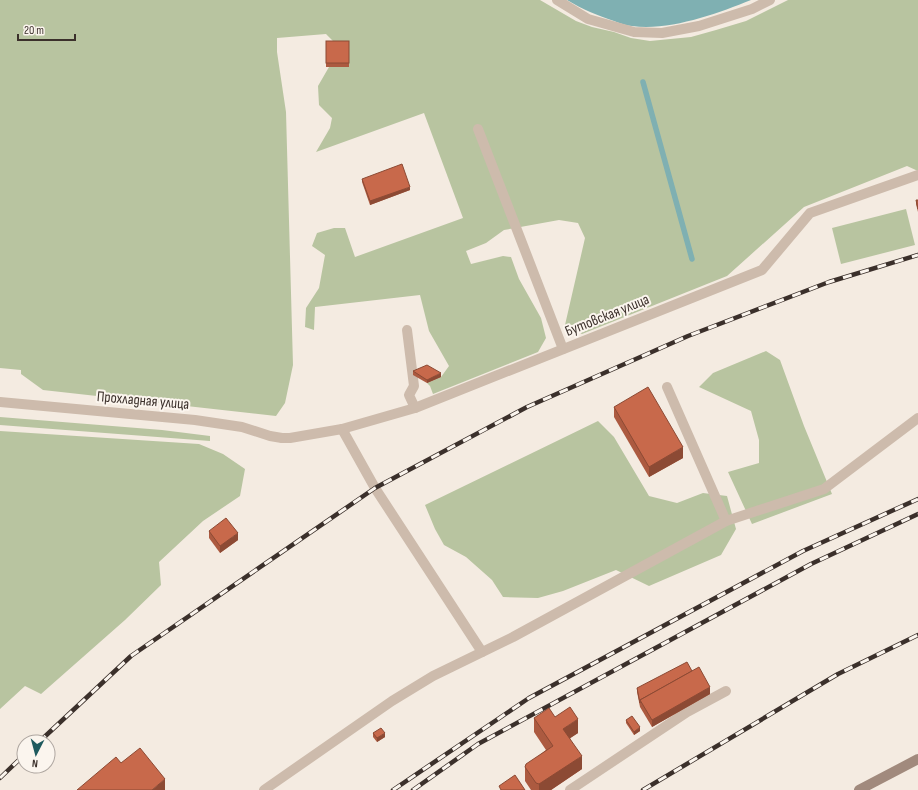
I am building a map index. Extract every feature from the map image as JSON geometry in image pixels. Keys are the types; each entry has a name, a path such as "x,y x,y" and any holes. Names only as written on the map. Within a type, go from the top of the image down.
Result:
{"main road":[{"path":"859,790 872,787 918,759"}],"street":[{"path":"557,0 588,19 634,32 662,32 699,26 752,9 770,0"},
{"path":"478,129 563,349"},
{"name":"Бутовская улица","path":"282,438 342,429 415,408 762,270 810,212 918,175"},
{"path":"407,330 414,386 409,395 415,408"},
{"path":"667,387 726,521"},
{"name":"Прохладная улица","path":"0,402 195,420 242,427 270,436 282,438"},
{"path":"264,790 392,701 433,676 513,637 726,521 824,489 918,418"},
{"path":"342,429 375,488 482,652"},
{"path":"570,790 687,712 726,691"}],"green space":[{"path":"0,0 540,0 576,21 592,27 631,38 650,41 691,37 716,30 746,21 788,0 918,0 918,171 907,166 804,207 727,276 582,334 565,325 585,238 578,223 559,220 504,230 486,243 466,251 471,264 503,256 511,257 519,279 541,318 546,338 538,352 433,394 427,383 441,377 449,366 429,331 420,295 315,307 314,330 305,327 306,308 319,288 325,255 312,246 317,233 334,228 345,228 355,257 463,218 424,113 316,152 330,128 332,118 319,105 318,86 340,48 326,34 277,38 277,52 286,112 293,365 285,403 276,416 43,390 21,374 21,370 0,368"},
{"path":"906,209 915,245 841,264 832,228"},
{"path":"766,351 780,360 804,426 832,494 752,524 728,472 759,463 759,440 751,411 699,387 713,373"},
{"path":"0,417 162,430 210,436 210,441 0,425"},
{"path":"598,421 614,437 649,496 677,503 703,493 727,496 736,529 721,555 649,586 616,570 563,591 538,598 503,597 492,580 466,557 444,545 435,529 425,505"},
{"path":"0,431 199,444 223,454 245,469 240,496 203,521 159,562 161,585 125,620 41,694 25,686 0,709"}],"water":[{"path":"567,0 751,0 723,11 693,20 677,24 647,27 630,26 601,17"}],"building":[{"path":"326,41 349,41 349,63 326,63"},
{"path":"402,164 410,187 370,201 362,179"},
{"path":"427,365 441,373 427,380 413,371"},
{"path":"648,387 683,447 649,467 614,407"},
{"path":"226,518 238,533 220,546 209,531"},
{"path":"687,662 692,671 640,700 640,703 637,688"},
{"path":"699,667 710,687 652,720 640,700"},
{"path":"570,707 578,719 563,729 582,756 539,784 536,783 525,767 526,764 553,746 534,718 549,708 555,717"},
{"path":"632,716 640,727 634,732 626,720"},
{"path":"381,728 385,733 377,738 373,733"},
{"path":"140,748 165,779 152,790 77,790 116,757 121,763"},
{"path":"515,775 525,790 501,790 499,786"}],"waterway":[{"path":"643,82 692,259"}],"railway":[{"path":"48,734 131,656 375,488 527,407 688,336 829,282 918,255"},
{"path":"393,790 529,698 803,551 918,499"},
{"path":"413,790 478,744 811,564 918,514"},
{"path":"643,790 838,674 918,635"},
{"path":"0,778 16,763"}]}
